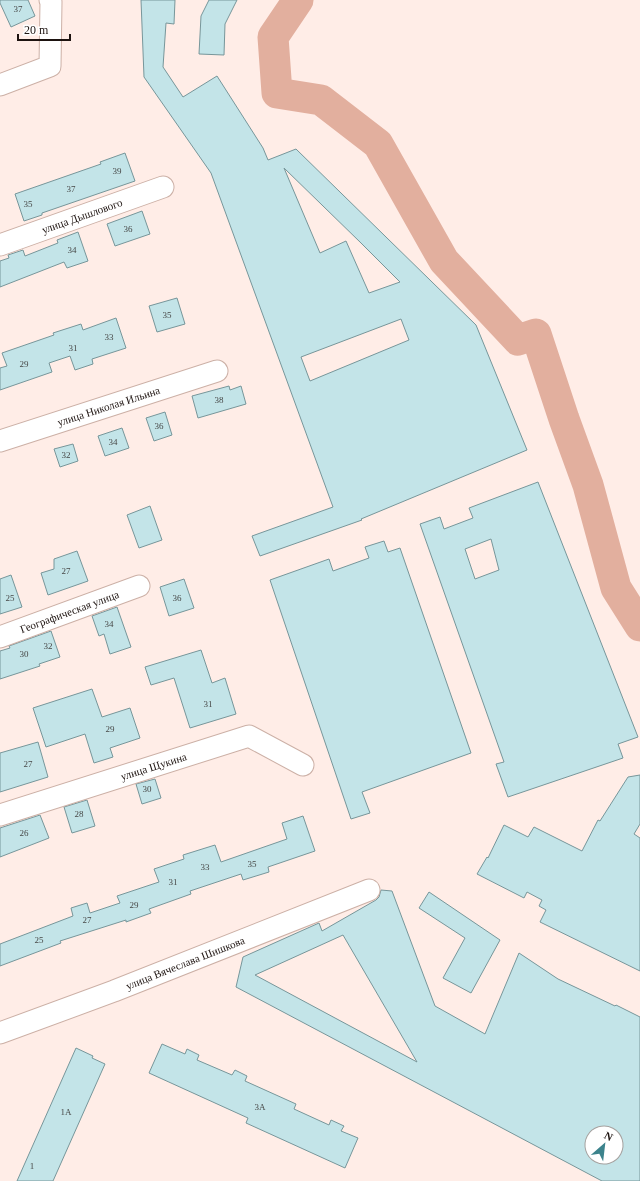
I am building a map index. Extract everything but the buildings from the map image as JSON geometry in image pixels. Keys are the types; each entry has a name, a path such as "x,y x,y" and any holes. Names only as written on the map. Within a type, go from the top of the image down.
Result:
{"street":[{"path":"0,85 50,66 52,2 50,0"},
{"name":"улица Дышлового","path":"0,245 163,187"},
{"name":"улица Николая Ильина","path":"0,441 218,371"},
{"name":"Географическая улица","path":"0,637 139,586"},
{"name":"улица Щукина","path":"0,815 249,736 303,765"},
{"name":"улица Вячеслава Шишкова","path":"0,1033 114,991 369,890"}],"waterway":[{"path":"298,0 273,37 277,93 321,100 378,144 444,261 518,340 536,334 564,419 588,485 616,588 640,626"}]}
